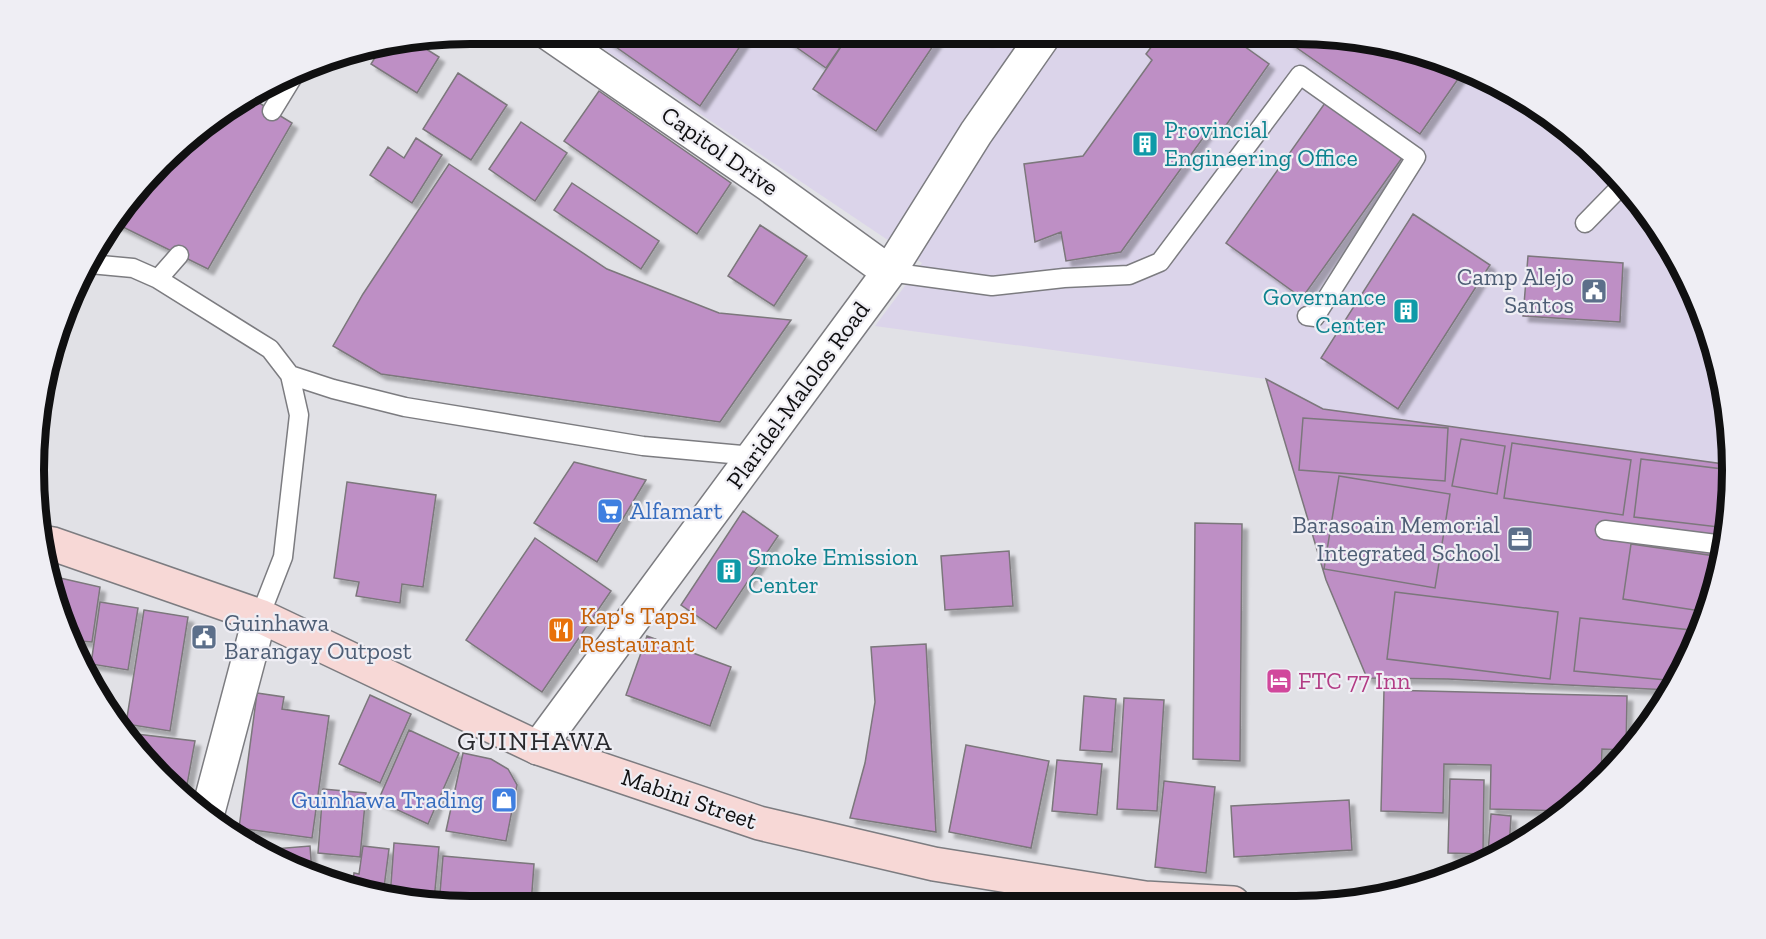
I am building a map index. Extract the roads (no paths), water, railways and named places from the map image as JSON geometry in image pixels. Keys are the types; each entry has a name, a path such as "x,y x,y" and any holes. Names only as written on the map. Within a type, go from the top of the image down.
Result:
{"main road":[{"name":"Mabini Street","path":"50,544 260,616 538,748 759,824 934,864 1133,896"}],"street":[{"name":"Capitol Drive","path":"564,44 769,185 889,272"},
{"name":"Plaridel-Malolos Road","path":"538,748 889,272 976,133 1038,44"},
{"path":"209,806 260,616"}],"lane":[{"path":"889,272 992,286 1064,278 1129,275 1160,262 1300,75 1416,157 1315,317 1307,315"},
{"path":"272,111 289,84"},
{"path":"1585,223 1618,190"},
{"path":"158,279 179,255"},
{"path":"96,265 133,268 158,279 270,349 290,375 299,415 283,557 260,616"},
{"path":"290,375 333,389 405,407 643,446 753,456"},
{"path":"1605,530 1716,544"}],"place":[{"name":"Provincial Engineering Office","path":"1145,144"},
{"name":"Camp Alejo Santos","path":"1594,291"},
{"name":"Governance Center","path":"1406,311"},
{"name":"Alfamart","path":"610,511"},
{"name":"Barasoain Memorial Integrated School","path":"1520,539"},
{"name":"Smoke Emission Center","path":"729,571"},
{"name":"Kap's Tapsi Restaurant","path":"561,630"},
{"name":"Guinhawa Barangay Outpost","path":"204,637"},
{"name":"FTC 77 Inn","path":"1279,681"},
{"name":"Guinhawa Trading","path":"504,800"}],"district":[{"name":"GUINHAWA","path":"535,741"}]}
